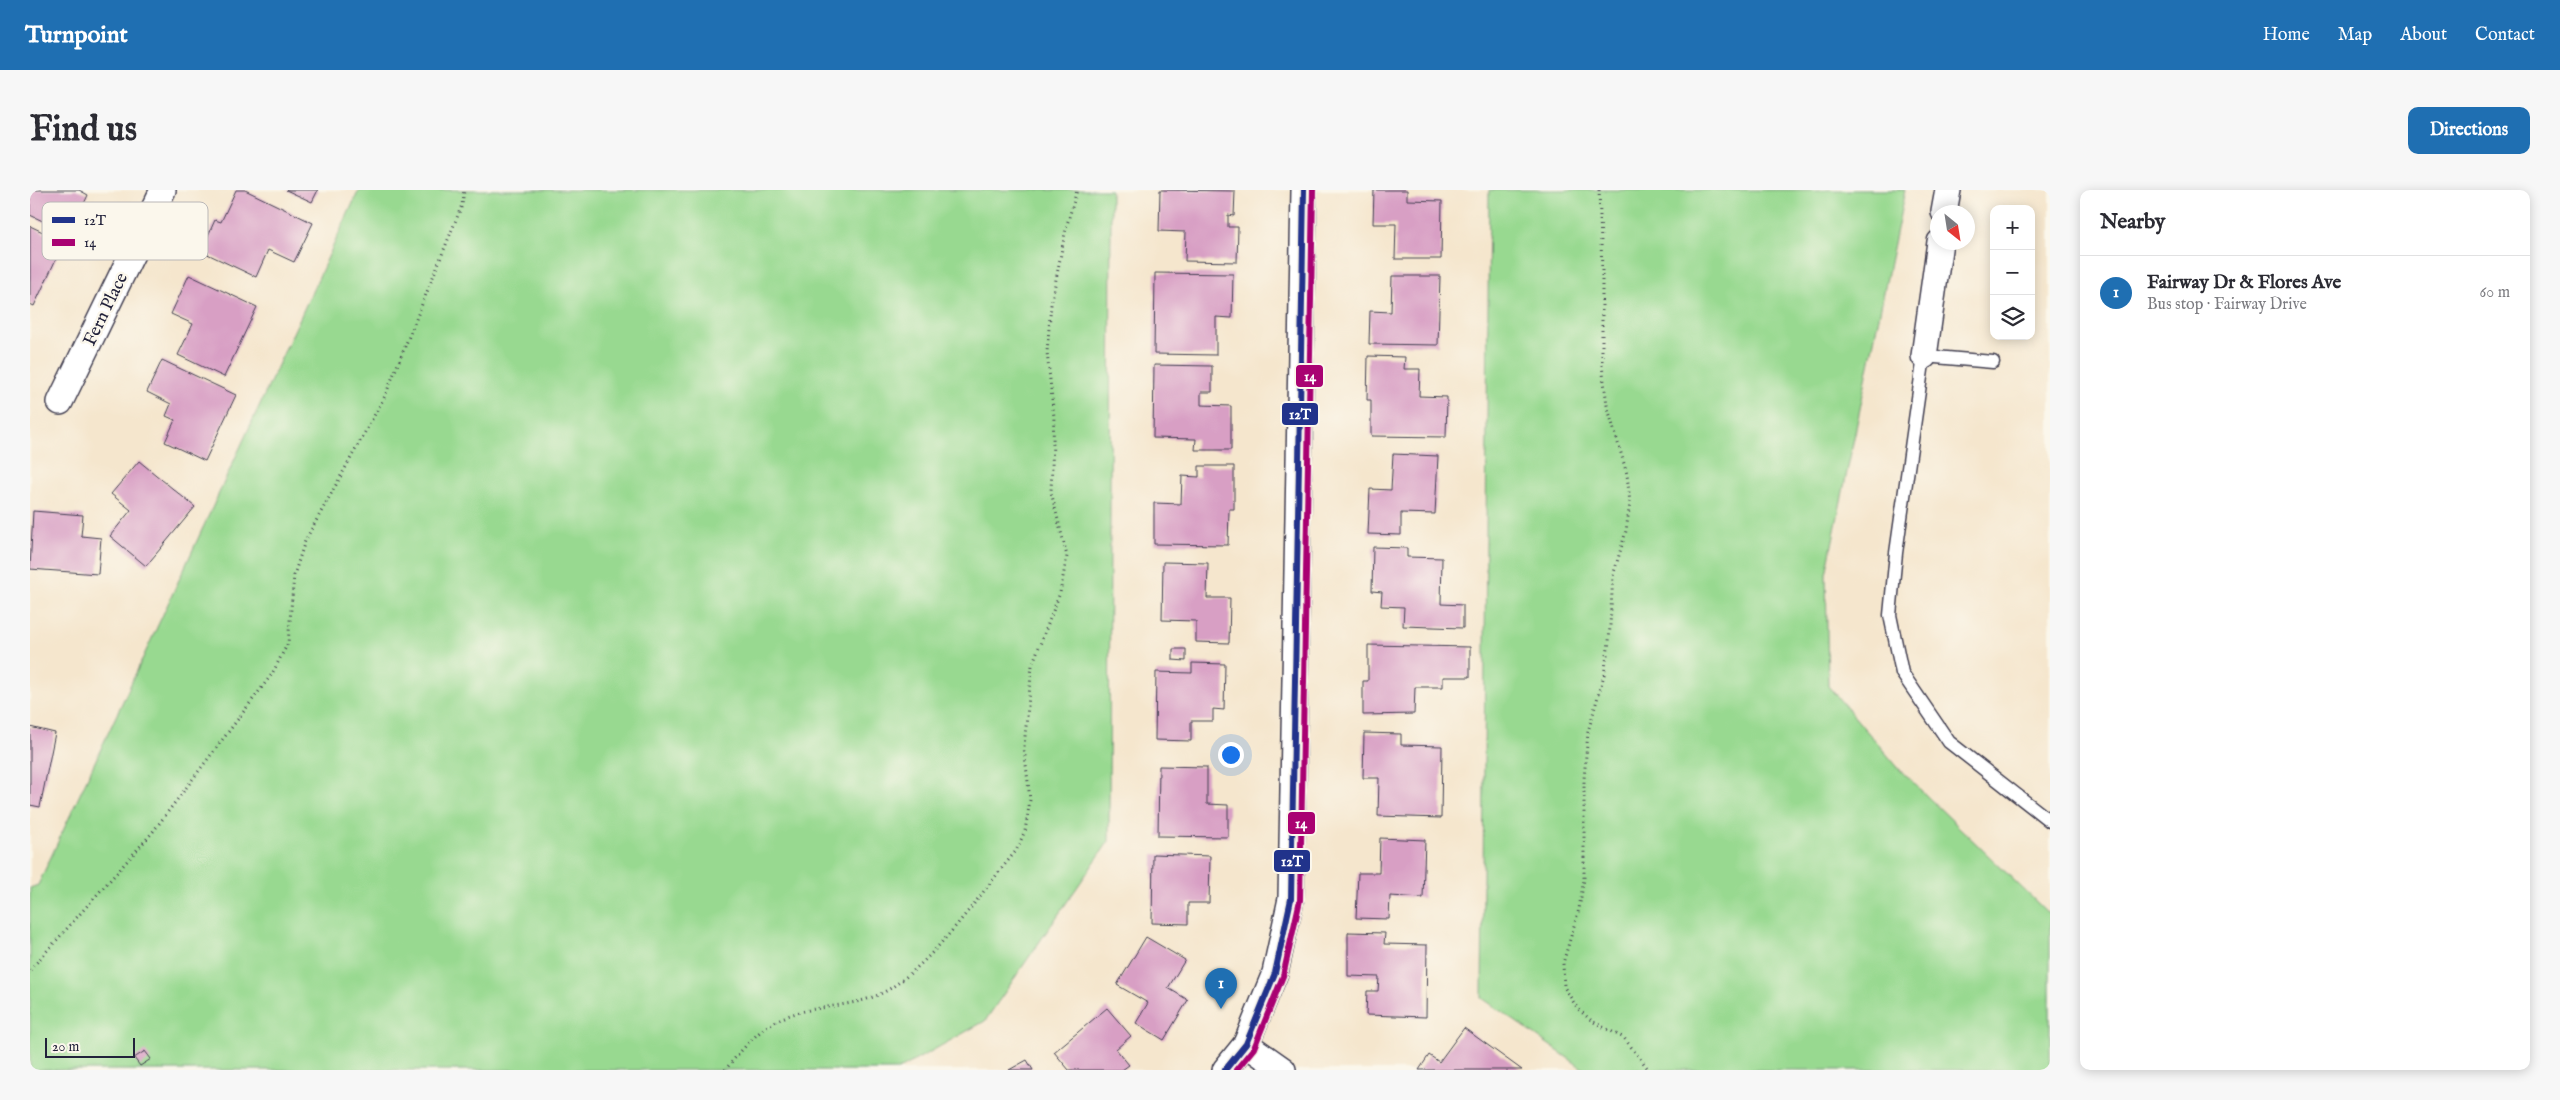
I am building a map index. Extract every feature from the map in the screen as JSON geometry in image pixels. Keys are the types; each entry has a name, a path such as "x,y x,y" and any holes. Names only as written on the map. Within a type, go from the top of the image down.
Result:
{"street":[{"name":"Fern Place","path":"158,202 164,190"},
{"path":"1225,1070 1246,1044 1275,973 1291,899 1304,190"},
{"path":"1945,205 1948,190"},
{"path":"1924,356 1939,250"},
{"name":"Fern Place","path":"60,402 130,260"},
{"path":"1246,1044 1283,1070"}],"lane":[{"path":"1993,362 1924,356 1896,553 1890,614 1902,673 1949,742 2050,821"}],"path":[{"path":"30,970 152,833 272,674 288,644 294,574 305,541 385,396 462,205 464,190"},
{"path":"726,1070 744,1048 774,1022 802,1012 859,1002 889,989 923,964 1016,851 1025,831 1030,800 1024,747 1032,665 1060,593 1067,556 1051,492 1054,418 1047,352 1051,304 1066,228 1077,190"},
{"path":"1599,190 1602,269 1602,365 1607,405 1627,474 1630,503 1626,531 1613,576 1609,642 1604,675 1588,732 1584,779 1584,879 1579,909 1563,963 1564,987 1578,1009 1592,1021 1624,1038 1649,1070"}],"green space":[{"path":"359,190 1111,190 1109,841 985,1021 898,1070 30,1070 30,888 38,885"},
{"path":"1489,190 1905,190 1826,574 1828,686 1901,771 2050,915 2050,1070 1585,1070 1482,998"}],"building":[{"path":"30,190 79,190 88,195 85,202 42,202 42,221 30,215"},
{"path":"236,190 245,190 313,223 294,262 268,250 256,277 208,254 208,236 215,220 221,222"},
{"path":"286,190 318,190 312,202"},
{"path":"1160,190 1235,191 1234,216 1228,215 1228,227 1238,227 1237,262 1185,261 1186,232 1159,231"},
{"path":"1374,190 1407,190 1407,200 1442,201 1441,259 1395,259 1396,224 1373,224"},
{"path":"30,226 42,232 42,260 56,260 34,306 30,304"},
{"path":"1155,273 1233,274 1232,318 1216,317 1216,355 1154,354"},
{"path":"189,275 257,307 224,377 178,355 193,324 171,314"},
{"path":"1392,276 1440,276 1438,345 1369,344 1370,311 1391,312"},
{"path":"1368,356 1405,357 1404,369 1420,369 1419,396 1447,397 1446,437 1371,436 1371,400 1367,400"},
{"path":"162,360 236,395 205,461 165,442 175,420 166,416 171,404 147,392"},
{"path":"1154,365 1212,366 1212,392 1201,392 1201,405 1231,406 1231,450 1195,450 1196,439 1153,438"},
{"path":"1393,454 1438,456 1435,514 1401,513 1401,535 1368,534 1370,489 1391,490"},
{"path":"139,461 195,507 146,566 110,536 131,510 111,494"},
{"path":"1199,466 1234,466 1234,509 1229,509 1228,545 1154,544 1154,503 1181,504 1182,476 1199,477"},
{"path":"33,511 83,515 81,536 101,538 98,574 30,569"},
{"path":"1373,547 1407,548 1407,557 1442,558 1441,604 1463,605 1463,628 1403,626 1404,607 1381,606 1382,592 1372,591"},
{"path":"1163,562 1208,563 1207,598 1230,598 1229,643 1196,642 1196,621 1162,620"},
{"path":"1368,645 1470,647 1470,677 1443,677 1443,687 1415,687 1414,714 1363,715 1363,681 1368,681"},
{"path":"1173,649 1186,649 1186,661 1173,660"},
{"path":"1192,663 1225,664 1224,710 1213,709 1213,721 1191,721 1191,741 1155,740 1156,672 1192,673"},
{"path":"30,727 55,733 40,807 30,805"},
{"path":"1364,733 1401,734 1401,745 1442,746 1441,818 1378,816 1379,778 1363,778"},
{"path":"1159,766 1207,767 1207,804 1228,805 1228,837 1158,836"},
{"path":"1380,838 1425,840 1423,898 1390,896 1389,919 1356,918 1358,873 1379,873"},
{"path":"1153,854 1210,856 1209,903 1188,903 1188,924 1152,923"},
{"path":"1348,932 1385,933 1384,944 1427,945 1426,1017 1366,1015 1367,991 1378,991 1379,977 1348,976"},
{"path":"1146,937 1185,960 1168,988 1188,1000 1164,1040 1136,1023 1148,1003 1117,985"},
{"path":"1107,1008 1131,1036 1116,1049 1129,1065 1122,1070 1069,1070 1054,1052"},
{"path":"1464,1028 1522,1070 1419,1070 1429,1055 1439,1062"},
{"path":"145,1051 151,1059 140,1066 134,1058"},
{"path":"1027,1060 1033,1070 1009,1070"}],"transit line":[{"name":"12T","path":"1225,1070 1246,1044 1275,973 1291,899 1304,190"},
{"name":"14","path":"1236,1070 1254,1048 1283,976 1300,900 1313,190"}],"place":[{"name":"Fairway Dr & Flores Ave","path":"1221,1009"}]}
